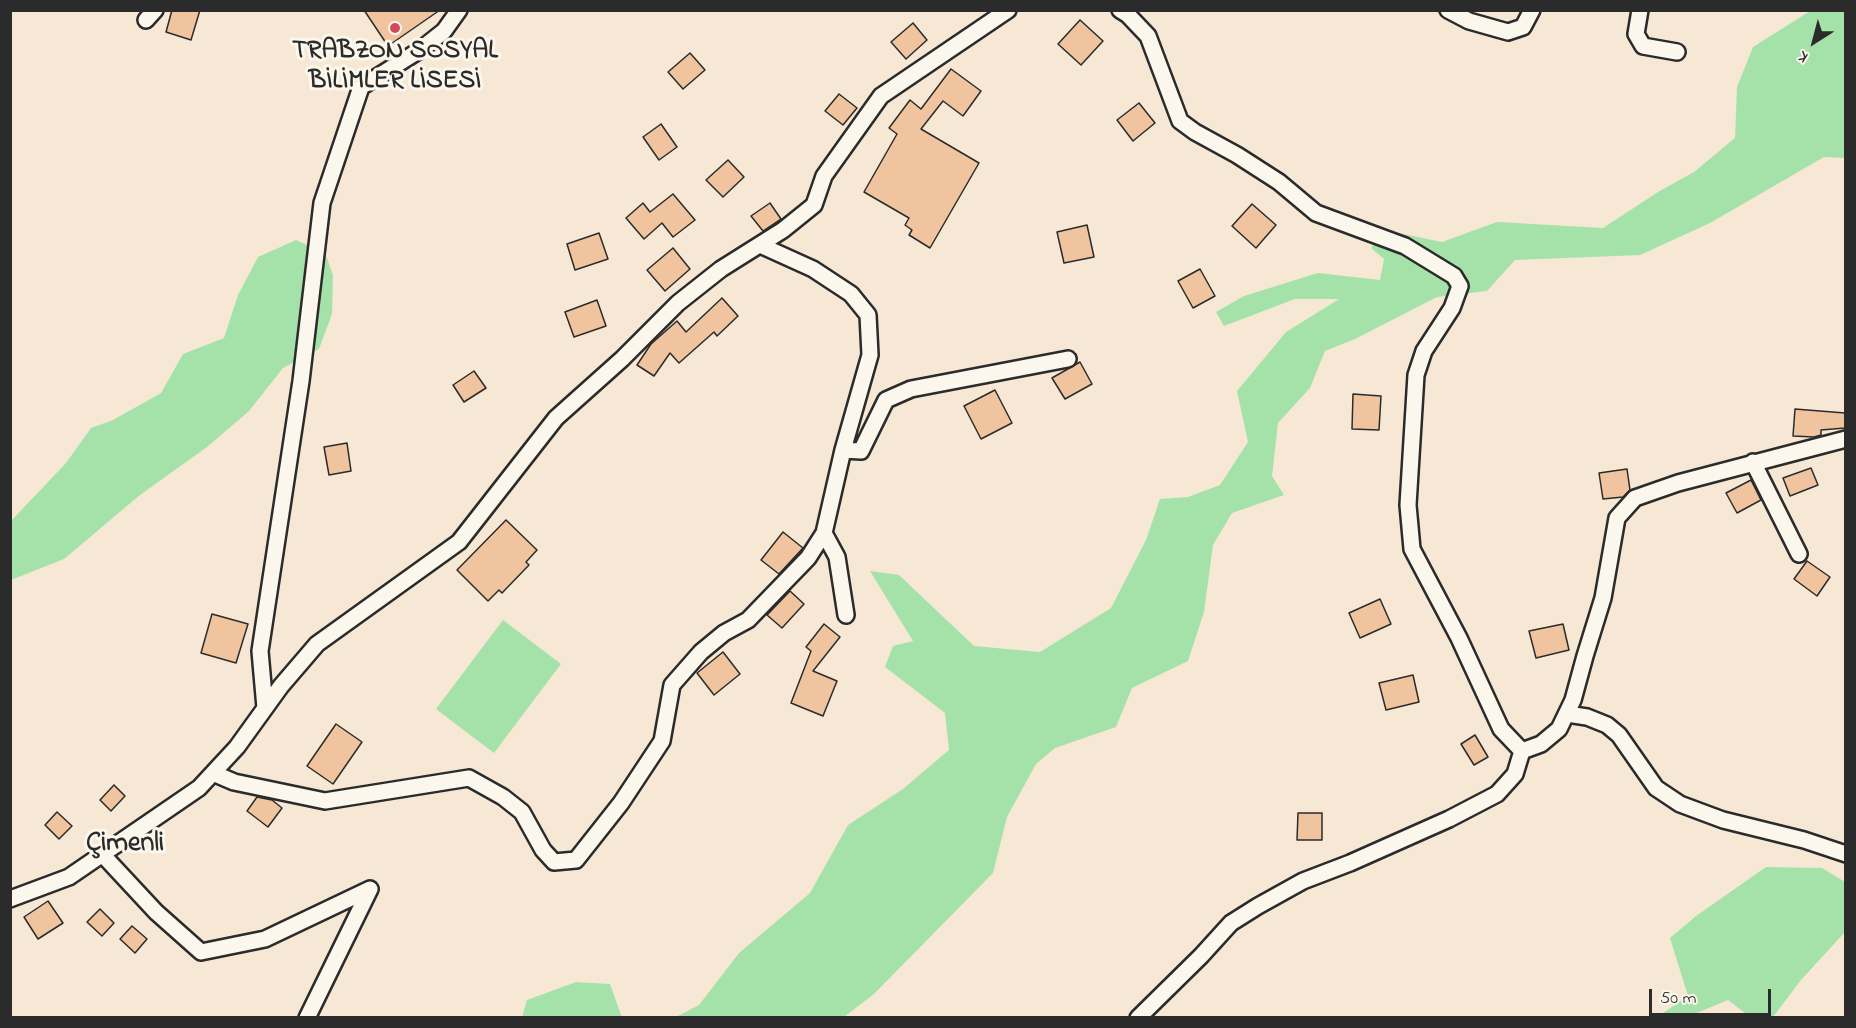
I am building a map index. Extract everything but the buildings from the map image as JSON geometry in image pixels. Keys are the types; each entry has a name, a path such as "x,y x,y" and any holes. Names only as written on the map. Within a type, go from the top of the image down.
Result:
{"street":[{"path":"265,708 260,651 301,381 322,203 361,87 436,38 459,10"},
{"path":"10,899 69,877 199,788 237,747 281,686 317,644 459,542 556,418 622,359 678,303 721,269 783,230 814,205 824,176 881,96 1008,10"},
{"path":"1120,10 1148,36 1180,121 1279,182 1316,213 1405,246 1454,276 1460,286 1452,308 1424,351 1416,375 1408,505 1412,549 1459,638 1501,729 1522,751"},
{"path":"1448,10 1469,21 1508,32 1523,27 1532,10"},
{"path":"1640,10 1636,34 1643,46 1677,52"},
{"path":"213,773 234,782 326,801 469,778 503,797 522,812 543,850 554,862 576,860 621,803 662,741 672,685 701,652 755,612 808,558 824,533 843,450 870,355 868,315 851,294 823,275 760,245"},
{"path":"843,450 861,451 886,400 911,389 1068,359"},
{"path":"1522,751 1541,744 1559,729 1567,714 1603,598 1617,518 1635,498 1753,462 1845,440"},
{"path":"1753,462 1799,554"},
{"path":"824,533 837,557 846,615"},
{"path":"1567,714 1587,717 1607,725 1619,735 1656,788 1680,804 1723,820 1804,840 1845,854"},
{"path":"1138,1017 1201,956 1231,923 1304,881 1449,819 1497,795 1515,774 1522,751"},
{"path":"102,854 156,912 201,952 265,939 370,889 307,1017"}],"green space":[{"path":"1810,11 1845,11 1845,158 1824,157 1710,223 1640,255 1515,260 1487,291 1437,297 1355,339 1325,351 1310,388 1278,423 1272,476 1284,495 1232,513 1213,545 1204,612 1188,661 1132,688 1116,727 1055,748 1036,764 1007,817 993,873 874,994 844,1017 674,1018 699,1005 739,953 810,893 848,825 903,789 949,750 945,713 885,667 893,646 913,641 870,571 899,575 974,646 1040,652 1111,608 1146,540 1160,499 1188,497 1220,485 1248,442 1237,391 1286,332 1339,299 1295,299 1224,326 1216,312 1244,296 1318,273 1380,280 1384,259 1371,248 1384,230 1442,242 1497,222 1603,228 1658,192 1694,172 1735,138 1737,87 1753,47"},
{"path":"296,240 325,253 333,275 332,314 319,349 283,368 249,411 207,447 140,495 64,559 11,580 10,522 66,463 91,428 113,420 161,393 183,354 224,338 238,295 258,257"},
{"path":"503,620 561,664 494,753 436,709"},
{"path":"1766,867 1822,868 1845,882 1845,932 1801,980 1773,1017 1750,1017 1728,1000 1687,1017 1657,1017 1688,996 1670,938 1696,916"},
{"path":"576,982 610,984 621,1015 624,1017 522,1017 527,1000"}],"place":[{"name":"TRABZON SOSYAL BİLİMLER LİSESİ","path":"395,28"}],"district":[{"name":"Çimenli","path":"125,845"}]}
